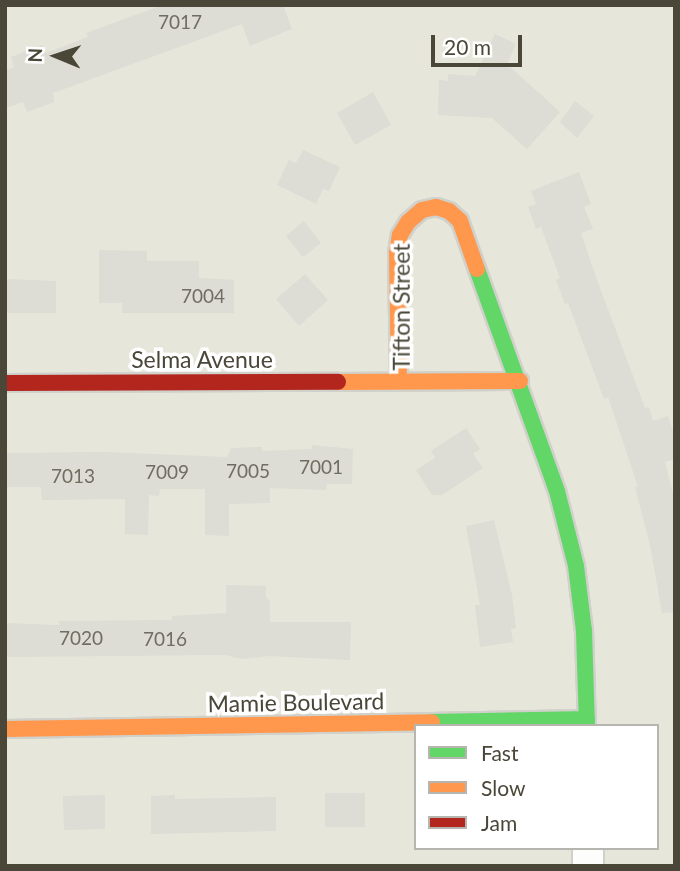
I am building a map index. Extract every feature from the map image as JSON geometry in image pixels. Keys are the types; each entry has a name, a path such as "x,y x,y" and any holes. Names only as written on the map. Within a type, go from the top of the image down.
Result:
{"street":[{"name":"Tifton Street","path":"520,381 399,381 397,254 400,235 408,222 422,210 436,207 449,211 460,221 520,381 557,491 576,566 584,631 587,723"},
{"name":"Selma Avenue","path":"5,383 399,381"},
{"name":"Mamie Boulevard","path":"490,724 587,723"},
{"name":"Mamie Boulevard","path":"5,729 414,725"}],"shaded area":[{"path":"5,5 675,5 675,866 5,866"}],"building":[{"path":"163,5 283,5 292,29 250,46 242,24 53,93 54,102 27,112 23,102 5,108 5,71 14,67 11,57 42,45 46,53 88,37 86,33"},
{"path":"495,34 516,44 507,64 560,112 527,149 492,118 438,115 439,80 448,81 448,74 475,76"},
{"path":"373,92 391,125 355,145 337,113"},
{"path":"575,101 594,116 577,138 560,122"},
{"path":"303,150 340,167 329,191 323,189 316,204 277,185 289,160 296,163"},
{"path":"579,172 591,204 584,207 593,229 581,233 597,280 645,408 649,407 653,421 668,416 675,438 675,459 665,462 675,502 675,612 662,613 650,545 635,487 638,487 608,397 604,399 568,303 565,304 556,280 560,278 541,227 536,229 528,207 536,204 531,191"},
{"path":"304,221 321,243 303,257 286,236"},
{"path":"99,250 147,251 147,261 199,261 199,278 234,280 234,313 122,313 122,303 99,303"},
{"path":"305,274 328,300 299,326 276,299"},
{"path":"5,279 56,281 56,313 5,313"},
{"path":"466,428 480,449 473,454 483,468 442,495 432,495 416,470 435,458 431,451"},
{"path":"312,445 353,449 352,484 327,484 326,490 270,488 270,503 229,504 229,536 205,535 205,489 160,489 159,496 149,495 148,535 125,534 125,499 42,500 41,487 5,487 5,453 104,452 227,457 231,448 262,447 262,451 312,449"},
{"path":"494,520 512,595 516,628 511,629 513,642 480,647 475,605 480,605 466,526"},
{"path":"226,585 266,586 266,597 270,602 270,622 351,622 350,660 269,656 242,659 226,655 5,657 5,623 59,625 59,621 172,620 172,616 226,613"},
{"path":"325,793 365,793 365,827 325,827"},
{"path":"105,795 105,829 64,830 63,796"},
{"path":"175,795 175,799 276,797 276,831 151,834 151,796"}],"traffic: fast":[{"path":"477,269 557,491 576,566 584,631 587,724"},
{"path":"432,722 587,719"}],"traffic: slow":[{"path":"399,381 397,253 400,235 408,222 422,210 436,207 449,211 460,221 477,269"},
{"path":"338,382 520,381"},
{"path":"5,729 432,722"}],"traffic: jam":[{"path":"5,383 338,382"}]}
